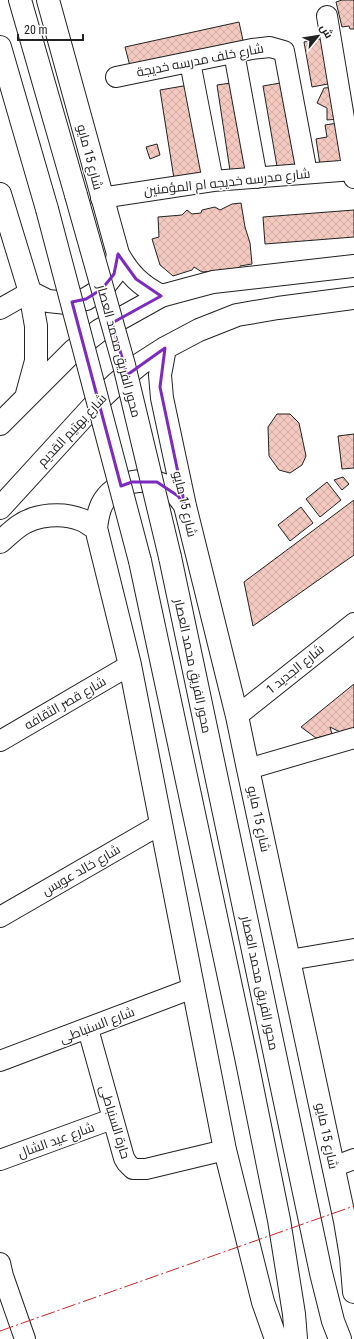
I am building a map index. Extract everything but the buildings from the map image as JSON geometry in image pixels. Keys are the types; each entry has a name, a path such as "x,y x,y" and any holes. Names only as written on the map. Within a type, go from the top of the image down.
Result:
{"main road":[{"name":"محور الفريق محمد العصار","path":"20,0 124,365 166,541 321,1273 333,1321 340,1339"},
{"name":"شارع 15 مايو","path":"48,0 118,254 126,268 136,279 148,289 161,296"},
{"path":"0,47 47,209 140,560 253,1088 279,1220 294,1314 296,1339"},
{"path":"0,194 5,232 30,292 36,326 36,361 26,397"},
{"path":"30,292 48,301 67,303 86,299 102,289 114,274 118,254"},
{"path":"0,424 73,351 100,330 161,296 213,282 354,266"},
{"name":"شارع بهتيم القديم","path":"0,508 107,393 140,364 165,348 199,330 237,315 354,298"},
{"name":"شارع 15 مايو","path":"165,348 161,362 160,386 186,506 237,716 345,1221 351,1258 354,1292"},
{"path":"186,506 178,496 157,482 144,480 132,482 120,486 110,494 102,504 97,516 96,528 130,665 225,1150 263,1302 276,1339"},
{"path":"0,542 20,525 35,519 50,516 66,516 82,520 96,528"}],"street":[{"path":"327,16 346,79 354,178"},
{"name":"شارع خلف مدرسه خديجة","path":"116,77 270,47 284,50 307,173"},
{"path":"234,53 257,178"},
{"path":"190,62 213,182"},
{"name":"شارع مدرسه خديجه ام المؤمنين","path":"102,198 213,182 354,170"},
{"path":"0,309 30,292"},
{"name":"شارع الجديد 1","path":"237,716 354,622"},
{"name":"شارع قصر الثقافه","path":"0,741 130,665"},
{"path":"248,769 354,738"},
{"name":"شارع خالد عويس","path":"0,917 161,824"},
{"path":"289,960 354,949"},
{"name":"شارع السنباطى","path":"0,1061 88,1029 193,988"},
{"name":"حارة السنباطى","path":"88,1029 124,1158 133,1169 146,1169 225,1150"},
{"name":"شارع عيد الشال","path":"0,1160 112,1119"},
{"path":"333,1167 354,1159"},
{"path":"1,1272 25,1339"}],"highlighted area":[{"path":"118,254 136,279 161,296 112,323 127,375 165,348 160,387 185,506 178,496 157,482 132,482 121,486 72,302 86,299 102,289 114,274"}],"power":[{"path":"0,1331 354,1206"}]}
